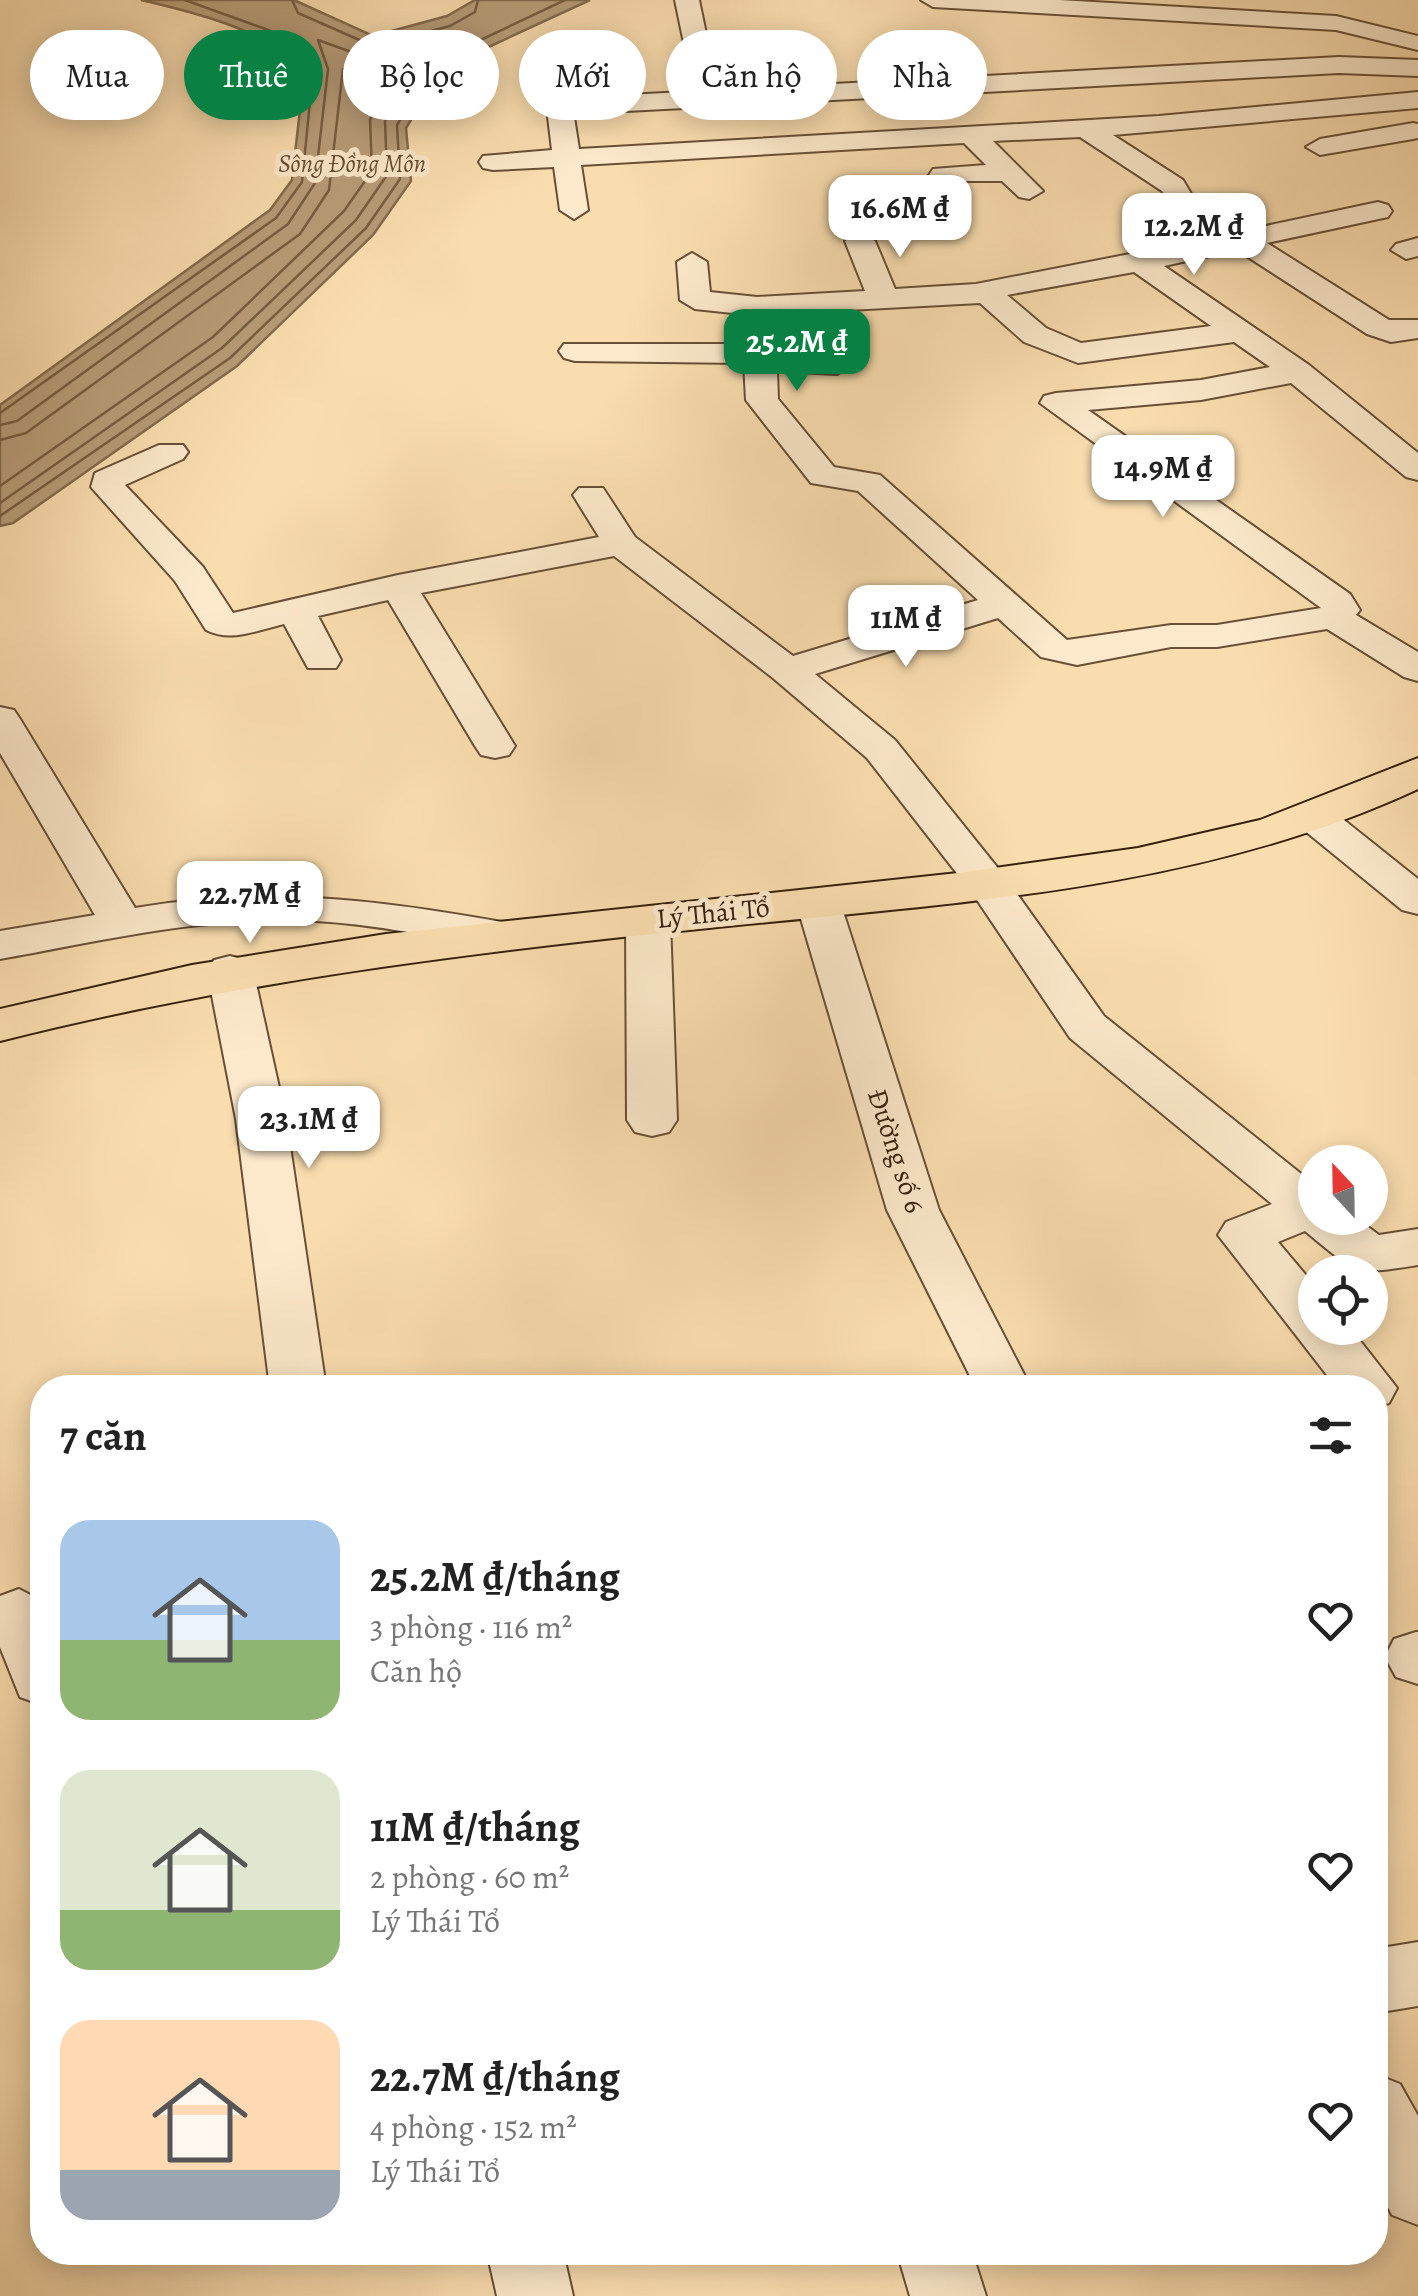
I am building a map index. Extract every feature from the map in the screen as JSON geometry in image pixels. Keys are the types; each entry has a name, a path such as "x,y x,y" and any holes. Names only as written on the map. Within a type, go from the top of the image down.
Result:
{"main road":[{"name":"Lý Thái Tổ","path":"0,1024 230,970 502,936 989,886 1256,836 1314,817 1418,772"}],"street":[{"path":"687,0 694,30"},
{"path":"933,0 1336,23 1418,43"},
{"path":"987,84 1357,65 1418,68"},
{"path":"646,102 857,91"},
{"path":"494,162 1132,125 1418,100"},
{"path":"562,120 574,210"},
{"path":"1132,125 1174,153"},
{"path":"1085,128 1237,238 1378,327 1391,333 1418,329"},
{"path":"1320,147 1418,130"},
{"path":"970,134 1010,173"},
{"path":"877,164 1010,173"},
{"path":"943,176 1010,173"},
{"path":"987,293 989,288 1060,279 1237,238 1378,211"},
{"path":"860,241 885,302"},
{"path":"1137,261 1298,372 1418,470"},
{"path":"692,262 695,300 757,306 770,302 885,302 987,293 1035,335 1078,354 1242,332"},
{"path":"757,306 762,400 824,476 864,479 1047,644 1066,652 1171,636 1218,636 1333,616 1341,610 1337,602 1056,403 1201,390 1298,372"},
{"path":"575,350 837,364"},
{"path":"170,452 107,480 108,487 190,575 219,622 242,625 398,586 621,544"},
{"path":"592,496 621,544 787,670 881,749 989,886 1087,1027 1298,1198"},
{"path":"398,586 495,746"},
{"path":"787,670 1005,604"},
{"path":"296,611 322,660"},
{"path":"1333,616 1418,668"},
{"path":"0,718 122,925"},
{"path":"1314,817 1418,901"},
{"name":"Đường số 6","path":"818,902 913,1210 997,1375"},
{"path":"0,945 214,910 288,907 375,912 502,936"},
{"path":"648,920 652,1120"},
{"path":"230,970 262,1118 296,1375"},
{"path":"1298,1218 1244,1235 1298,1302"},
{"path":"1361,1235 1393,1251"},
{"path":"1334,1345 1359,1375"},
{"path":"19,1614 30,1646"},
{"path":"1388,1979 1418,1974"},
{"path":"1388,2133 1418,2189"},
{"path":"528,2265 535,2296"},
{"path":"938,2265 948,2296"}],"water":[{"name":"Sông Đồng Môn","path":"141,0 294,0 360,30 343,30 343,120 411,120 406,128 411,181 373,235 237,366 13,523 0,526 0,405 270,210 292,180 299,120 323,120 323,30 242,30"},
{"name":"Sông Đồng Môn","path":"475,0 590,0 499,42 499,30 395,30 447,16"}]}
